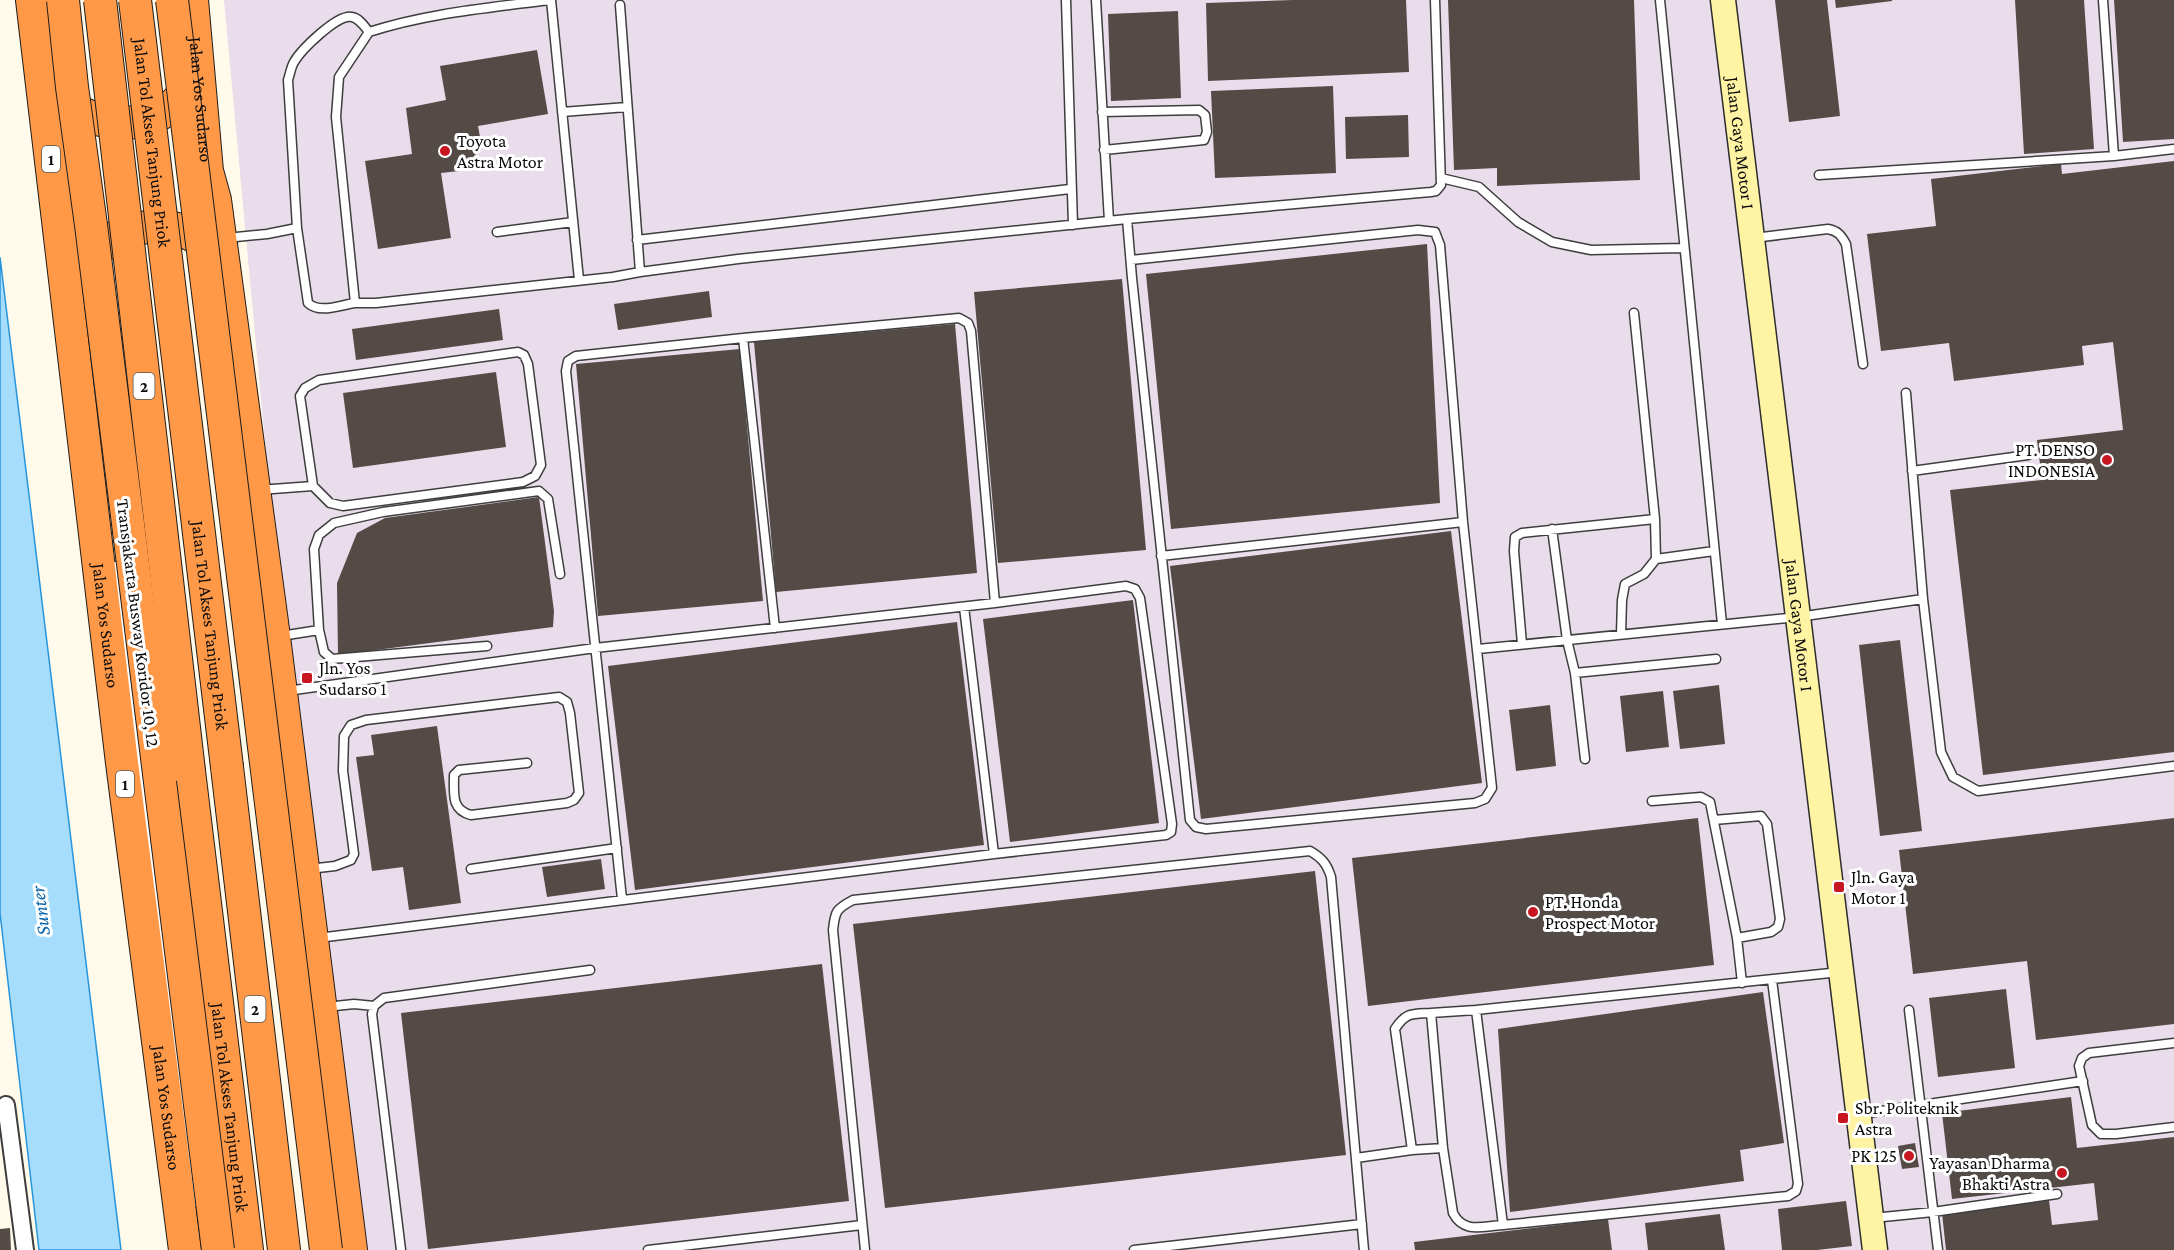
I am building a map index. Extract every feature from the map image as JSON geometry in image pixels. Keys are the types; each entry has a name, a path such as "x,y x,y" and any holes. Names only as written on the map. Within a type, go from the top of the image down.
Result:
{"highway":[{"name":"Jalan Yos Sudarso","path":"32,0 53,88 69,318 122,763 185,1250"},
{"path":"63,0 218,1250"},
{"name":"Jalan Tol Akses Tanjung Priok","path":"100,0 247,1250"},
{"name":"Jalan Tol Akses Tanjung Priok","path":"135,0 284,1250"},
{"path":"172,0 326,1250"},
{"name":"Jalan Yos Sudarso","path":"192,0 207,171 215,200 255,490 351,1250"},
{"name":"Jalan Yos Sudarso","path":"204,0 217,169 215,200"},
{"path":"53,88 76,111 91,118 106,122 138,122 161,113 181,99 189,87 198,54"},
{"path":"69,318 71,291 79,271 95,250 108,240 138,228 170,227 200,239 217,258 224,274"}],"street":[{"name":"Jalan Gaya Motor I","path":"1723,0 1875,1250"},
{"path":"6,1105 4,1131 25,1250"}],"lane":[{"path":"355,303 336,117 339,77 369,32 404,21 550,0 579,280"},
{"path":"1066,0 1070,189 1073,225"},
{"path":"1096,0 1109,221"},
{"path":"369,32 359,20 351,16 341,17 304,49 293,63 288,80 297,228 308,303 313,308 579,280 738,259 1127,219 1431,192 1441,185 1435,0"},
{"path":"1660,0 1722,624"},
{"path":"2103,0 2114,156"},
{"path":"620,5 640,272"},
{"path":"562,112 627,107"},
{"path":"1102,112 1199,110 1205,114 1207,132 1204,140 1104,150"},
{"path":"1819,176 2114,156 2174,149"},
{"path":"1441,178 1479,187 1518,222 1552,242 1591,250 1683,248"},
{"path":"637,240 1070,189"},
{"path":"1127,219 1131,260 1161,556 1190,820 1196,827 1206,829 1475,803 1485,799 1492,788 1463,522 1440,245 1435,232 1418,230 1131,260"},
{"path":"497,232 573,222"},
{"path":"219,238 251,236 297,228"},
{"path":"1752,238 1828,229 1837,231 1842,236 1846,244 1863,364"},
{"path":"1621,634 1625,584 1644,574 1656,559 1655,519 1634,313"},
{"path":"622,899 566,371 568,361 576,356 743,338 959,318 968,323 971,331 995,603"},
{"path":"743,338 775,628"},
{"path":"255,490 313,486 330,503 343,506 523,482 535,476 541,465 528,364 524,355 518,352 319,380 305,388 300,396 313,486"},
{"path":"1906,393 1923,599 1941,752 1953,777 1978,791 2174,766"},
{"path":"1912,471 2028,454"},
{"path":"487,646 332,659 324,652 319,630 314,549 320,535 333,523 383,512 539,491 548,499 560,574"},
{"path":"1522,644 1514,551 1515,537 1522,533 1552,529 1655,519"},
{"path":"1161,556 1463,522"},
{"path":"1552,529 1567,640 1575,673 1585,759"},
{"path":"1656,559 1714,551"},
{"name":"Transjakarta Busway Koridor 10, 12","path":"114,559 196,1215"},
{"path":"281,692 596,648 964,607 1126,586 1136,589 1140,598 1172,824 1171,831 1166,835 622,899 311,939"},
{"path":"1478,649 1798,616 1923,599"},
{"path":"964,607 994,854"},
{"path":"274,637 319,630"},
{"path":"1575,673 1716,659"},
{"path":"303,870 335,866 351,860 354,854 343,771 344,736 351,725 366,720 559,697 567,702 570,713 579,792 574,800 567,803 471,815 460,812 456,806 454,775 459,770 527,763"},
{"path":"1652,801 1701,797 1710,802 1737,938 1742,982"},
{"path":"1714,820 1761,816 1767,824 1780,919 1778,927 1771,932 1737,938"},
{"path":"471,869 617,848"},
{"path":"865,1250 833,930 839,908 853,900 1310,851 1327,865 1331,877 1364,1250"},
{"path":"401,1250 372,1014 374,1006 384,998 590,970"},
{"path":"1412,1150 1395,1029 1402,1018 1409,1014 1476,1010 1841,972"},
{"path":"1431,1013 1443,1148 1453,1213 1458,1222 1466,1227 1503,1225 1788,1196 1796,1191 1798,1184 1772,980"},
{"path":"320,1007 354,1004 374,1006"},
{"path":"1476,1010 1503,1225"},
{"path":"1909,1010 1938,1250"},
{"path":"2174,1043 2089,1053 2082,1058 2079,1066 2092,1125 2101,1134 2174,1127"},
{"path":"1858,1114 2083,1081"},
{"path":"1356,1158 1443,1148"},
{"path":"1871,1218 1933,1212 2057,1194"},
{"path":"1134,1250 1362,1224"},
{"path":"648,1250 862,1225"}],"shaded area":[{"path":"224,0 2174,0 2174,1250 351,1250 311,939"}],"water":[{"name":"Sunter","path":"0,257 121,1250 39,1250 0,913"}],"building":[{"path":"1406,0 1409,72 1208,81 1206,3"},
{"path":"1448,0 1634,0 1640,180 1497,186 1497,168 1454,170"},
{"path":"1775,0 1827,0 1840,116 1789,122"},
{"path":"1835,0 1892,0 1892,1 1836,8"},
{"path":"2015,0 2084,0 2094,149 2024,154"},
{"path":"2114,0 2174,0 2174,139 2123,142"},
{"path":"1178,11 1181,98 1111,101 1108,14"},
{"name":"Toyota Astra Motor","path":"537,50 548,114 478,126 482,148 459,171 441,173 451,238 378,249 365,161 412,154 406,108 446,100 440,66"},
{"path":"1333,86 1336,173 1215,178 1211,91"},
{"path":"1408,115 1409,157 1346,159 1345,117"},
{"name":"PT. DENSO INDONESIA","path":"2174,161 2174,752 1983,775 1950,490 2042,480 2037,440 2123,430 2113,342 2082,346 2084,365 1954,381 1949,343 1881,351 1867,234 1936,226 1931,179 2061,164 2062,174"},
{"path":"1427,244 1440,503 1171,529 1146,274"},
{"path":"1122,279 1146,550 998,563 974,292"},
{"path":"709,291 712,317 618,330 614,304"},
{"path":"499,309 503,340 356,360 352,329"},
{"path":"955,324 977,573 776,592 754,342"},
{"path":"740,349 763,601 598,616 576,364"},
{"path":"496,372 506,447 353,468 343,393"},
{"path":"539,497 554,611 553,627 338,655 337,583 357,533 385,518"},
{"path":"1451,531 1482,783 1201,819 1170,566"},
{"path":"1133,600 1159,823 1010,842 983,619"},
{"path":"957,622 984,845 635,890 608,666"},
{"path":"1900,640 1922,831 1880,836 1859,645"},
{"path":"1719,685 1725,744 1680,749 1673,691"},
{"path":"1663,691 1669,747 1626,752 1620,696"},
{"path":"1550,705 1556,766 1516,771 1509,710"},
{"path":"437,726 461,903 409,910 403,867 372,871 356,757 374,755 371,735"},
{"name":"PT. Honda Prospect Motor","path":"1698,818 1714,965 1368,1006 1352,858"},
{"path":"2174,818 2174,1024 2036,1040 2027,961 1913,974 1899,850"},
{"path":"601,859 605,889 547,897 542,867"},
{"path":"1315,871 1346,1155 885,1208 853,924"},
{"path":"822,964 849,1201 428,1249 401,1013"},
{"path":"2006,989 2015,1068 1938,1077 1929,998"},
{"path":"1763,992 1784,1143 1740,1150 1744,1181 1510,1212 1498,1029"},
{"name":"Yayasan Dharma Bhakti Astra","path":"2071,1097 2077,1148 2174,1137 2174,1250 1946,1250 1942,1213 2049,1200 2052,1225 2098,1220 2094,1183 1952,1199 1942,1113"},
{"name":"PK 125","path":"1915,1143 1919,1167 1902,1169 1898,1146"},
{"path":"1846,1201 1852,1246 1817,1250 1782,1250 1778,1209"},
{"path":"1720,1214 1725,1250 1648,1250 1645,1223"},
{"path":"1608,1219 1612,1250 1415,1250 1414,1242"},
{"path":"10,1228 11,1250 0,1250 0,1229"}],"place":[{"name":"Toyota Astra Motor","path":"445,151"},
{"name":"PT. DENSO INDONESIA","path":"2107,460"},
{"name":"Jln. Yos Sudarso 1","path":"307,678"},
{"name":"Jln. Gaya Motor 1","path":"1839,887"},
{"name":"PT. Honda Prospect Motor","path":"1533,912"},
{"name":"Sbr. Politeknik Astra","path":"1843,1118"},
{"name":"PK 125","path":"1909,1156"},
{"name":"Yayasan Dharma Bhakti Astra","path":"2062,1173"}]}
